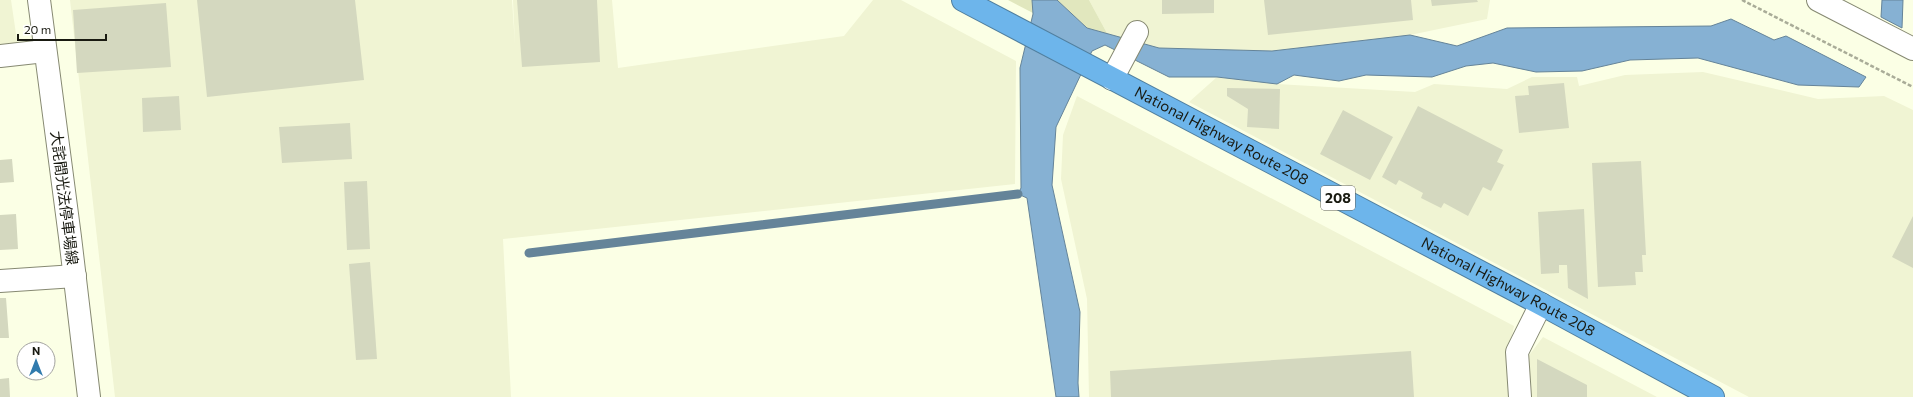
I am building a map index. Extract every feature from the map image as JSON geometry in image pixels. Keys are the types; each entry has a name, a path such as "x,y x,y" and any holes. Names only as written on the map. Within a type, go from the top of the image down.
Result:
{"highway":[{"name":"National Highway Route 208","path":"963,0 1117,70 1541,304 1713,397"}],"main road":[{"name":"大詫間光法停車場線","path":"39,0 75,276 89,397"},
{"path":"1818,0 1913,49"},
{"path":"1117,70 1137,32"},
{"path":"0,56 45,51"},
{"path":"0,281 75,276"},
{"path":"1520,397 1517,352 1541,304"}],"path":[{"path":"1742,0 1913,87"}],"shaded area":[{"path":"0,0 11,0 20,61 0,64"},
{"path":"70,0 512,0 515,45 513,0 612,0 618,68 844,36 873,0 901,0 1016,61 1015,184 503,239 511,397 115,397"},
{"path":"1008,0 1032,0 1033,13"},
{"path":"1057,0 1089,0 1108,35 1087,28"},
{"path":"1089,0 1490,0 1487,19 1410,35 1272,51 1159,48 1108,35"},
{"path":"1703,72 1818,99 1884,96 1913,110 1913,397 1749,397 1189,102 1217,77 1277,84 1415,92 1434,84 1507,89 1532,77 1577,77 1579,86 1625,75"},
{"path":"1077,96 1514,326 1509,349 1511,397 1089,397 1087,299 1061,179 1063,135"},
{"path":"1543,337 1657,397 1530,397 1527,358"}],"water":[{"path":"1032,0 1057,0 1087,28 1159,48 1272,51 1410,35 1457,46 1507,28 1711,26 1731,19 1774,40 1786,36 1866,77 1859,87 1798,85 1698,58 1630,60 1582,71 1536,72 1493,63 1466,66 1432,77 1366,75 1339,81 1294,75 1277,84 1217,77 1169,77 1105,45 1092,51 1056,127 1052,185 1080,312 1079,397 1056,397 1027,198 1018,194 1021,188 1020,68 1033,14"},
{"path":"1882,0 1903,0 1902,28 1881,17"}],"building":[{"path":"197,0 355,0 364,80 207,97"},
{"path":"517,0 597,0 600,62 522,67"},
{"path":"1162,0 1214,0 1214,13 1162,14"},
{"path":"1264,0 1411,0 1413,20 1268,35"},
{"path":"1431,0 1477,0 1478,2 1432,6"},
{"path":"166,3 171,67 77,73 73,10"},
{"path":"1564,83 1569,128 1519,133 1515,96 1529,95 1528,86"},
{"path":"1227,88 1280,89 1279,129 1247,127 1248,109 1227,96"},
{"path":"179,96 181,130 143,132 142,98"},
{"path":"1418,106 1503,150 1497,162 1504,165 1491,191 1483,187 1468,216 1444,203 1441,208 1421,198 1423,193 1399,180 1396,185 1382,177"},
{"path":"1343,110 1393,137 1370,180 1320,154"},
{"path":"350,123 352,159 282,163 279,127"},
{"path":"12,159 14,182 0,183 0,160"},
{"path":"1641,161 1646,255 1642,255 1643,272 1635,272 1636,285 1598,287 1592,163"},
{"path":"367,181 370,249 347,250 344,182"},
{"path":"1584,209 1588,299 1568,288 1567,265 1559,265 1559,273 1541,274 1538,212"},
{"path":"16,214 18,249 0,250 0,215"},
{"path":"1913,216 1913,268 1892,257"},
{"path":"370,262 377,359 356,360 349,264"},
{"path":"0,298 6,298 9,338 0,338"},
{"path":"1411,351 1414,397 1111,397 1110,371"},
{"path":"1537,359 1587,385 1587,397 1537,397"},
{"path":"9,378 10,397 0,397 0,379"}],"waterway":[{"path":"529,253 1018,194"}]}
